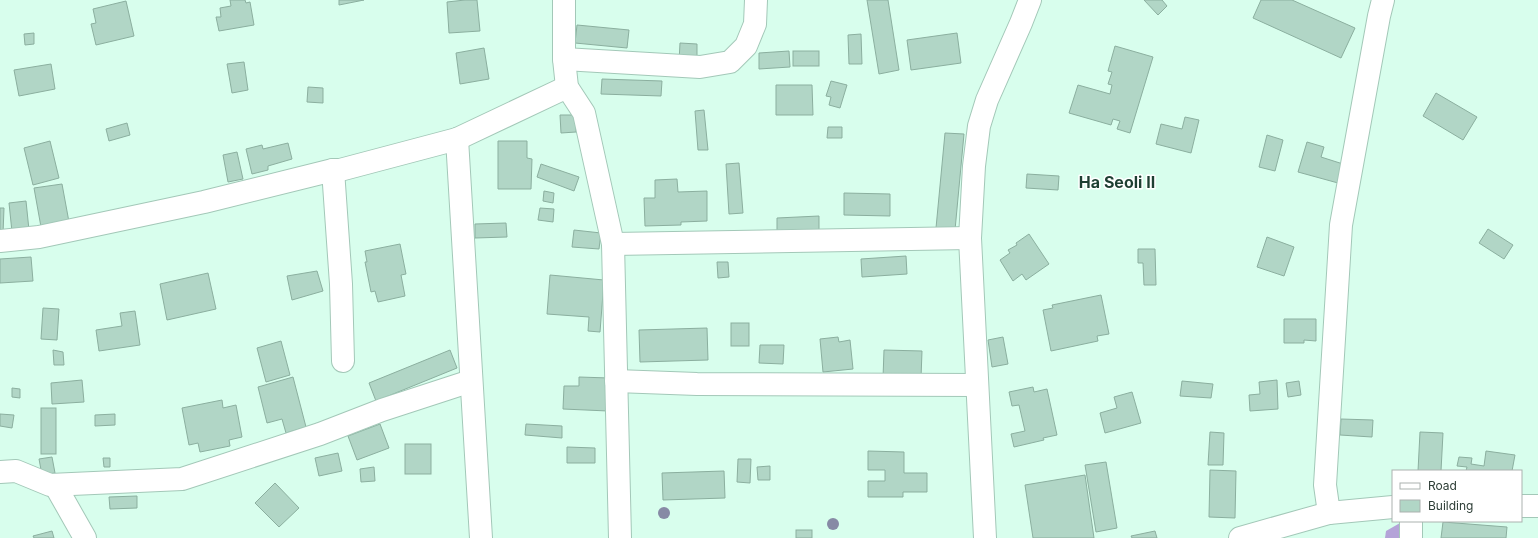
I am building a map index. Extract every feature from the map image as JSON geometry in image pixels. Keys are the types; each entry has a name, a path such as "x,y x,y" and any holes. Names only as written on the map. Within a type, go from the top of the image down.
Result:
{"street":[{"path":"564,0 564,59 567,87 584,113 613,244 620,538"},
{"path":"564,59 700,67 730,62 746,46 755,24 756,0"},
{"path":"985,538 970,238 974,166 979,126 987,100 1030,0"},
{"path":"1329,513 1325,485 1341,225 1383,0"},
{"path":"0,242 39,237 204,202 333,170 340,170 457,139 567,87"},
{"path":"457,139 481,538"},
{"path":"333,170 341,284 343,362"},
{"path":"613,244 970,238"},
{"path":"0,472 16,471 53,485 182,479 320,434 382,410 471,380"},
{"path":"616,381 697,384 977,385"},
{"path":"53,485 85,538"},
{"path":"1522,506 1538,506"},
{"path":"1240,538 1329,513 1392,507"},
{"path":"1411,522 1411,538"}],"shaded area":[{"path":"1400,523 1406,531 1407,538 1385,538 1386,531"}],"building":[{"path":"230,0 245,0 246,3 250,2 254,25 219,31 216,17 221,17 220,8 231,6"},
{"path":"339,0 364,0 339,5"},
{"path":"477,0 480,31 449,33 447,2"},
{"path":"867,0 888,0 899,70 879,74"},
{"path":"1144,0 1162,0 1167,6 1158,15"},
{"path":"1261,0 1292,0 1355,28 1341,58 1253,18"},
{"path":"126,1 134,36 96,45 91,24 96,23 93,9"},
{"path":"577,25 629,30 627,48 575,43"},
{"path":"34,33 34,44 25,45 24,34"},
{"path":"957,33 961,63 911,70 907,40"},
{"path":"861,34 862,64 849,64 848,35"},
{"path":"680,43 697,44 697,62 679,62"},
{"path":"1115,46 1153,57 1130,133 1117,129 1120,121 1113,119 1111,125 1069,113 1078,85 1110,94 1112,85 1108,84 1112,72 1108,71"},
{"path":"484,48 489,79 460,84 456,53"},
{"path":"789,51 790,67 759,69 759,53"},
{"path":"793,51 819,51 819,66 793,66"},
{"path":"244,62 248,90 232,93 227,64"},
{"path":"51,64 55,89 19,96 14,70"},
{"path":"602,79 662,81 661,96 601,94"},
{"path":"831,81 847,85 840,108 829,105 831,97 826,96"},
{"path":"776,85 812,85 813,115 776,115"},
{"path":"308,87 323,88 323,103 307,102"},
{"path":"1436,93 1477,117 1463,140 1423,116"},
{"path":"704,110 708,150 698,150 695,111"},
{"path":"560,115 576,115 576,132 561,133"},
{"path":"1185,117 1199,120 1191,153 1156,144 1161,124 1182,129"},
{"path":"127,123 130,135 109,141 106,129"},
{"path":"828,127 842,127 842,138 827,138"},
{"path":"945,133 964,134 955,230 936,228"},
{"path":"1267,135 1283,140 1275,171 1259,167"},
{"path":"50,141 59,178 33,185 24,148"},
{"path":"498,141 527,141 527,158 532,159 531,189 498,189"},
{"path":"1307,142 1324,147 1321,157 1343,164 1338,183 1298,172"},
{"path":"288,143 292,159 268,166 268,170 252,174 246,149 262,145 263,149"},
{"path":"237,152 243,179 228,182 223,155"},
{"path":"739,163 743,213 729,214 726,164"},
{"path":"541,164 579,177 574,191 537,177"},
{"path":"1027,174 1059,176 1058,190 1026,188"},
{"path":"677,179 678,192 707,191 707,221 681,222 681,225 645,226 644,198 655,198 655,180"},
{"path":"62,184 69,222 41,227 34,188"},
{"path":"544,191 554,193 553,203 543,201"},
{"path":"844,193 890,194 890,216 844,215"},
{"path":"26,201 29,230 12,232 9,203"},
{"path":"0,208 4,208 3,234 0,234"},
{"path":"540,208 554,209 553,222 538,220"},
{"path":"819,216 819,230 777,232 777,218"},
{"path":"506,223 507,237 475,238 475,224"},
{"path":"1488,229 1513,245 1504,259 1479,243"},
{"path":"574,230 601,233 599,249 572,247"},
{"path":"1029,234 1049,264 1026,280 1022,274 1013,281 1000,260 1010,253 1008,250 1017,245 1016,243"},
{"path":"1267,237 1294,247 1284,276 1257,267"},
{"path":"400,244 406,274 401,275 405,296 378,302 375,291 371,292 365,262 367,262 365,251"},
{"path":"1138,249 1155,249 1156,285 1144,285 1143,263 1138,263"},
{"path":"906,256 907,274 862,277 861,259"},
{"path":"31,257 33,281 0,283 0,259"},
{"path":"717,262 728,262 729,277 718,278"},
{"path":"317,271 323,291 292,300 287,276"},
{"path":"208,273 216,309 167,320 160,284"},
{"path":"550,275 604,280 600,332 588,331 589,317 547,314"},
{"path":"1101,295 1109,334 1097,336 1098,341 1051,351 1043,310 1053,308 1052,305"},
{"path":"43,308 59,309 57,340 41,339"},
{"path":"135,311 140,345 99,351 96,330 122,326 120,313"},
{"path":"1284,319 1316,319 1316,341 1304,340 1304,343 1284,343"},
{"path":"731,323 749,323 749,346 731,346"},
{"path":"707,328 708,360 640,362 639,330"},
{"path":"838,337 839,342 850,340 853,369 823,372 820,339"},
{"path":"1003,337 1008,364 992,367 988,340"},
{"path":"281,341 290,375 266,382 257,348"},
{"path":"760,345 784,345 783,364 759,363"},
{"path":"53,350 63,352 64,365 54,365"},
{"path":"450,350 457,368 376,401 369,383"},
{"path":"884,350 922,351 921,378 883,378"},
{"path":"293,377 306,427 286,433 282,419 267,423 258,387"},
{"path":"579,377 609,378 608,411 563,409 564,386 579,386"},
{"path":"82,380 84,402 52,404 51,383"},
{"path":"1277,380 1278,409 1250,411 1249,395 1260,394 1259,382"},
{"path":"1182,381 1213,384 1211,398 1180,396"},
{"path":"1299,381 1301,395 1288,397 1286,383"},
{"path":"1033,387 1034,392 1047,389 1057,435 1043,438 1044,440 1014,447 1011,434 1025,431 1019,405 1012,406 1009,392"},
{"path":"12,388 20,389 20,398 12,397"},
{"path":"1132,392 1141,423 1105,433 1100,413 1117,408 1114,397"},
{"path":"222,400 223,408 236,405 242,437 229,440 230,446 200,452 198,443 189,445 182,408"},
{"path":"41,408 56,408 56,454 41,454"},
{"path":"0,414 14,415 12,428 0,426"},
{"path":"115,414 115,425 95,426 95,415"},
{"path":"1341,419 1373,420 1372,437 1340,435"},
{"path":"380,424 389,448 357,460 348,436"},
{"path":"526,424 562,426 562,438 525,435"},
{"path":"1210,432 1224,433 1223,465 1208,465"},
{"path":"1420,432 1443,433 1441,470 1418,470"},
{"path":"405,444 431,444 431,474 405,474"},
{"path":"567,447 595,448 595,463 567,463"},
{"path":"868,451 904,452 904,473 927,473 927,492 903,492 903,497 868,497 868,481 885,481 885,470 868,470"},
{"path":"1486,451 1515,455 1512,470 1466,470 1467,467 1457,466 1459,457 1472,458 1471,464 1484,466"},
{"path":"338,453 342,471 319,476 315,458"},
{"path":"52,457 55,473 42,475 39,459"},
{"path":"103,458 110,458 110,467 104,467"},
{"path":"738,459 751,459 750,483 737,482"},
{"path":"1106,462 1117,528 1096,532 1085,465"},
{"path":"770,466 770,480 758,480 757,467"},
{"path":"374,467 375,481 361,482 360,469"},
{"path":"1210,470 1236,471 1235,518 1209,517"},
{"path":"724,471 725,498 663,500 662,473"},
{"path":"1085,475 1094,538 1033,538 1025,485"},
{"path":"275,483 299,508 279,527 255,503"},
{"path":"137,496 137,508 110,509 109,497"},
{"path":"1443,522 1507,527 1506,538 1441,538"},
{"path":"796,530 812,530 812,538 796,538"},
{"path":"52,531 54,538 34,538 33,536"},
{"path":"1155,531 1157,538 1132,538 1131,536"}],"district":[{"name":"Ha Seoli II","path":"1117,182"}]}
